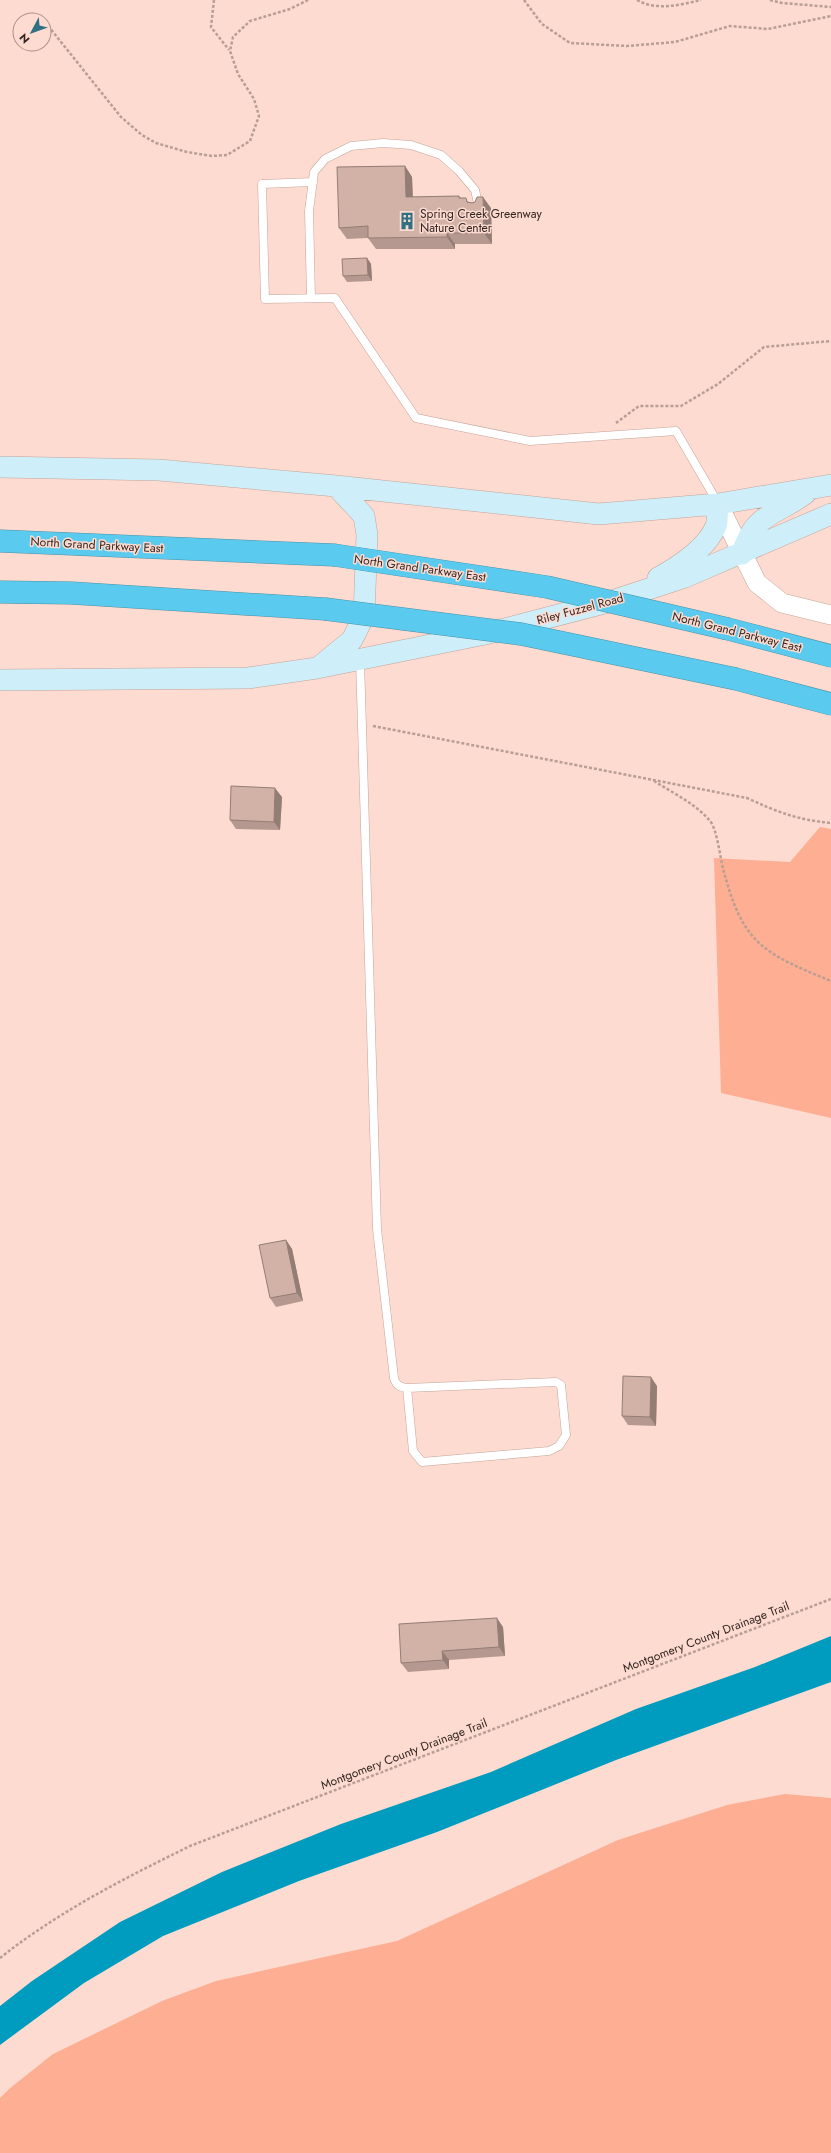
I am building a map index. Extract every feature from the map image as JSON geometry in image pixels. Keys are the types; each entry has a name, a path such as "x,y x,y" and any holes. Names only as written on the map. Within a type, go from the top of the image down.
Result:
{"highway":[{"name":"North Grand Parkway East","path":"0,541 334,555 548,586 728,629 831,656"},
{"path":"0,592 71,593 325,609 521,634 736,679 831,704"}],"main road":[{"path":"0,467 159,470 336,486 598,514 718,504 823,486"},
{"path":"0,680 248,678 317,668 352,640 364,616 367,535 364,516 336,486"},
{"path":"742,554 746,538 756,524 765,516 823,486"},
{"path":"626,597 680,564 706,541 716,525 718,504"},
{"name":"Riley Fuzzel Road","path":"317,668 485,634 626,597 685,577 742,554 831,514"}],"street":[{"path":"718,504 757,583 782,603 831,615"}],"lane":[{"path":"311,298 309,211 314,172 325,159 351,146 382,142 411,145 441,155 459,171 475,190 479,209"},
{"path":"313,182 262,184 265,299 335,298 416,418 530,441 676,431 718,504"},
{"path":"360,660 360,724 377,1229 394,1378 396,1383 401,1387 407,1388 556,1382 561,1385 566,1435 559,1446 549,1450 422,1462 413,1451 407,1388"}],"path":[{"path":"52,31 122,117 142,135 156,143 187,152 212,156 227,155 250,141 259,116 254,99 238,74 230,51 211,27 214,0"},
{"path":"230,51 233,37 250,21 290,9 308,0"},
{"path":"524,0 542,24 570,43 627,46 675,42 730,26 768,29 831,16"},
{"path":"637,0 646,6 678,6 701,0"},
{"path":"770,0 782,4 831,7"},
{"path":"599,436 639,406 681,406 718,384 764,348 831,341"},
{"path":"360,724 748,798 773,810 805,821 831,823"},
{"path":"651,779 696,808 712,823 730,896 740,919 761,947 784,962 831,981"},
{"name":"Montgomery County Drainage Trail","path":"0,1958 32,1932 109,1886 190,1846 831,1599"}],"shaded area":[{"path":"820,827 831,829 831,1118 721,1093 714,858 790,862"},
{"path":"785,1794 831,1798 831,2153 0,2153 0,2098 9,2089 53,2054 162,2001 216,1981 397,1941 618,1840 727,1805"}],"water":[{"path":"831,1636 831,1682 616,1760 437,1832 299,1881 163,1936 84,1983 0,2045 0,2006 32,1981 120,1922 222,1872 341,1824 491,1772 636,1709 755,1667"}],"building":[{"name":"Spring Creek Greenway Nature Center","path":"405,166 406,197 459,196 459,198 466,198 467,202 472,203 475,202 477,197 483,197 484,233 447,233 447,237 368,238 368,226 339,228 337,167"},
{"path":"367,258 368,275 343,276 342,259"},
{"path":"231,786 275,788 274,822 230,820"},
{"path":"286,1240 297,1293 270,1298 259,1245"},
{"path":"623,1376 651,1377 650,1417 622,1416"},
{"path":"497,1618 499,1647 442,1651 443,1660 401,1663 399,1624"}],"place":[{"name":"Spring Creek Greenway Nature Center","path":"407,221"}]}
